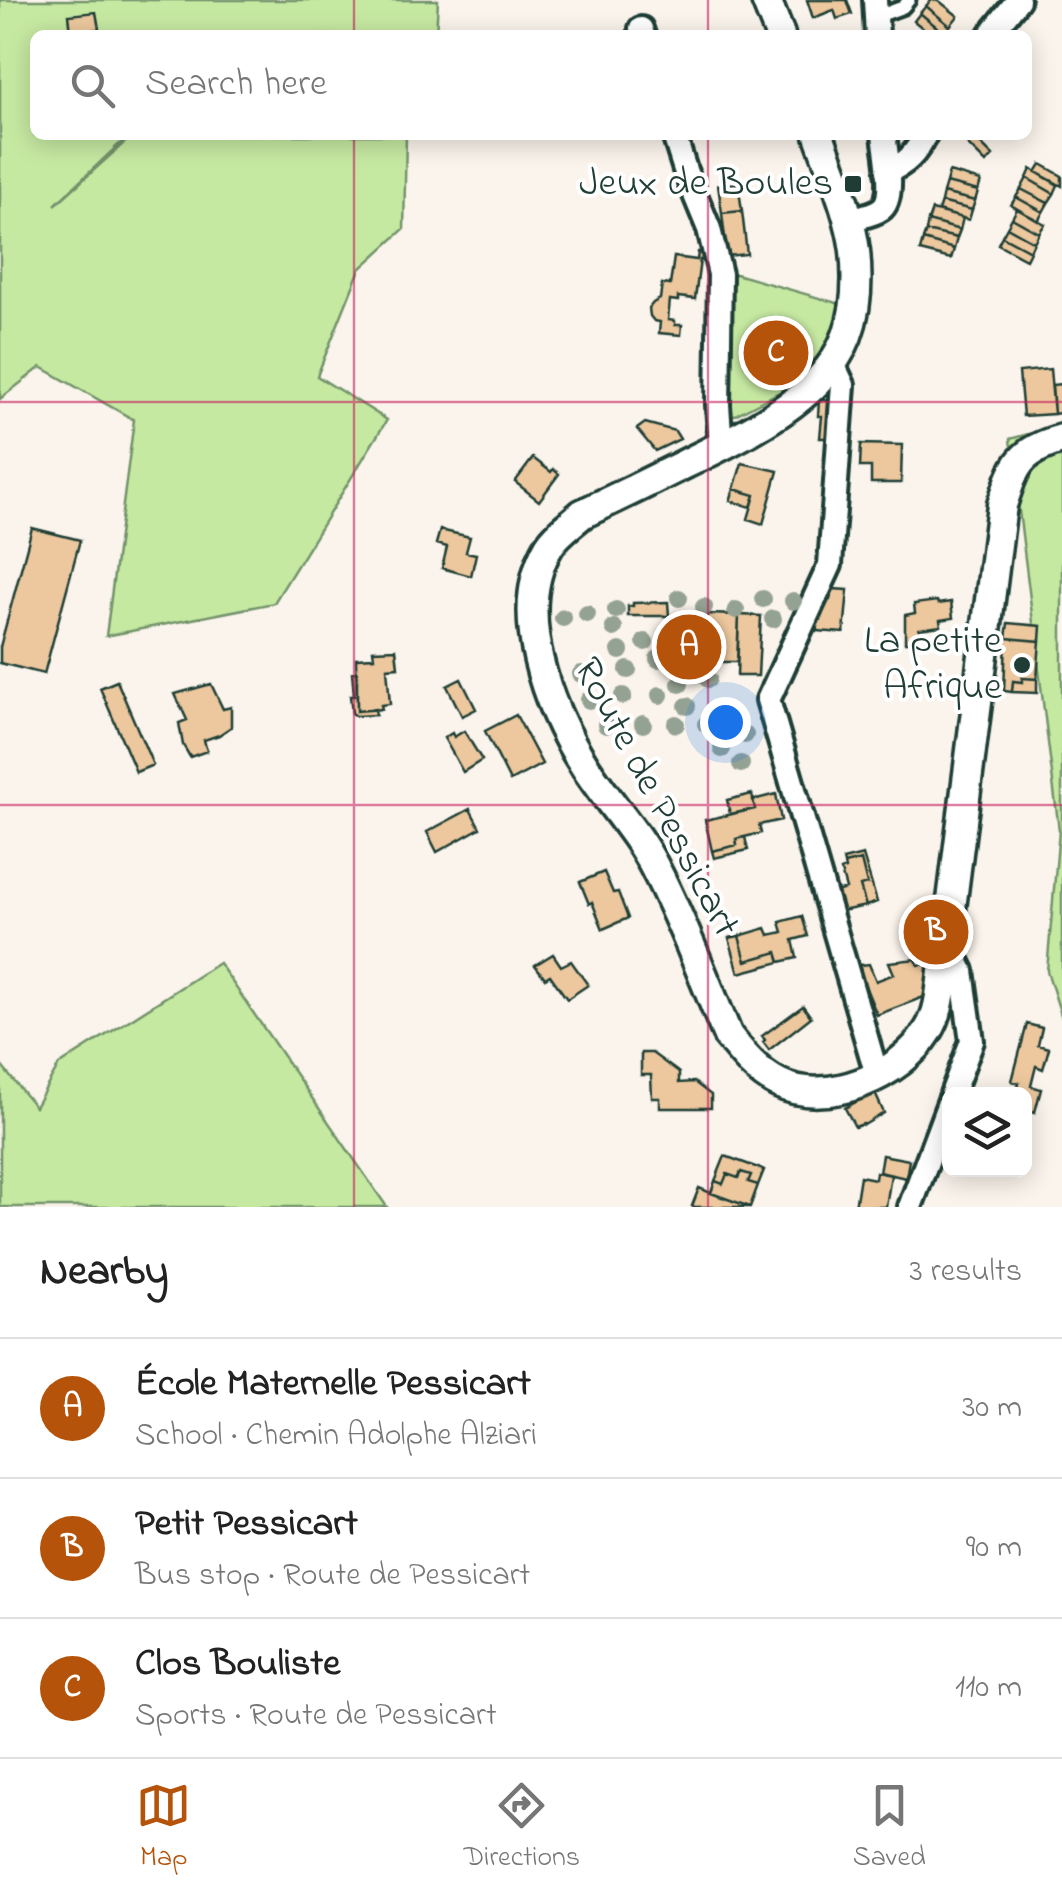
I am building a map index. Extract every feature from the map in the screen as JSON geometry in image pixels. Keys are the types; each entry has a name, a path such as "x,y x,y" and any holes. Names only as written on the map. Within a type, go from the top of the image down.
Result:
{"street":[{"path":"766,0 778,30"},
{"path":"994,30 1018,0"},
{"path":"676,140 709,229 720,274 721,446"},
{"name":"Route de Pessicart","path":"820,140 848,220 857,277 856,309 833,364 780,413 582,514 551,542 537,580 534,606 538,660 574,748 656,869 728,1036 744,1058 781,1085 802,1092 827,1091 877,1075 900,1061 931,1028 945,956 1002,505 1022,458 1041,445 1062,439"},
{"path":"848,220 880,210 886,204 885,140"},
{"path":"888,172 902,166 922,140"},
{"path":"833,364 843,386 830,565 768,700 877,1075"},
{"path":"945,956 956,959 962,971 972,1041 955,1087"},
{"path":"910,1207 942,1121"}],"lane":[{"path":"876,17 903,7 909,0"}],"green space":[{"path":"0,0 438,0 436,30 30,30 30,140 124,140 55,205 127,140 406,140 404,229 360,269 317,376 387,420 274,603 106,636 134,420 41,367 0,399"},
{"path":"732,273 844,305 835,338 818,364 785,389 735,415 722,413"},
{"path":"1062,425 1062,1018 1047,971 1059,830 1010,439"},
{"path":"219,963 387,1207 0,1207 0,1064 35,1107 59,1065"}],"building":[{"path":"807,0 847,0 852,14 837,19 834,10 813,18"},
{"path":"931,0 938,0 958,16 950,26 926,6"},
{"path":"926,6 950,26 940,30 920,13"},
{"path":"96,12 99,29 71,30 69,15"},
{"path":"920,13 940,30 925,30 914,21"},
{"path":"977,140 993,156 986,163 965,142"},
{"path":"1041,164 1062,176 1062,186 1036,172"},
{"path":"1031,169 1058,185 1054,194 1027,178"},
{"path":"949,172 981,181 978,191 946,183"},
{"path":"1027,178 1054,194 1048,203 1021,189"},
{"path":"738,183 742,211 722,213 718,185"},
{"path":"946,183 978,191 975,201 943,193"},
{"path":"1021,189 1048,203 1043,212 1016,197"},
{"path":"943,193 975,201 972,210 941,202"},
{"path":"1016,197 1043,212 1038,221 1011,205"},
{"path":"941,202 972,210 969,220 938,211"},
{"path":"1017,209 1045,224 1039,233 1012,218"},
{"path":"932,210 963,218 960,230 928,221"},
{"path":"742,211 747,254 727,256 722,213"},
{"path":"1012,218 1039,233 1034,242 1007,227"},
{"path":"928,221 960,230 957,238 926,231"},
{"path":"1007,227 1034,242 1030,251 1002,236"},
{"path":"926,231 957,238 954,249 923,240"},
{"path":"1002,236 1030,251 1026,259 998,244"},
{"path":"923,240 954,249 951,259 920,251"},
{"path":"698,252 708,253 707,261 700,260 695,299 670,300 668,320 682,325 681,335 659,333 660,322 650,316 649,308 660,299 662,284 670,285 674,257 697,260"},
{"path":"784,349 811,359 806,373 773,361 776,351 783,353"},
{"path":"1050,369 1054,414 1023,416 1019,372"},
{"path":"1061,384 1062,407 1060,413 1054,414 1052,385"},
{"path":"819,400 837,401 830,438 820,438"},
{"path":"645,423 675,431 680,439 655,451 637,429"},
{"path":"861,444 902,445 901,483 871,483 871,467 860,467"},
{"path":"533,458 559,474 539,501 515,482"},
{"path":"742,463 778,471 763,524 748,519 755,495 734,489"},
{"path":"734,489 755,495 751,507 730,501"},
{"path":"32,528 80,540 44,674 0,663 0,647"},
{"path":"440,530 470,537 466,552 476,554 471,576 442,568 447,547 436,544"},
{"path":"832,589 848,590 844,633 817,631 817,618 822,615 823,602 830,600"},
{"path":"668,602 669,616 628,616 628,606 633,603"},
{"path":"951,602 953,618 940,620 941,626 919,629 919,642 905,642 905,615 915,613 914,604"},
{"path":"707,614 739,615 737,662 720,662 721,639 706,638"},
{"path":"739,615 761,616 758,676 737,676"},
{"path":"1008,623 1041,626 1040,641 1006,638"},
{"path":"680,634 721,639 720,662 679,664"},
{"name":"La petite Afrique","path":"1006,638 1040,641 1037,679 1013,681 1012,692 1004,691"},
{"path":"396,649 398,667 387,668 390,704 381,705 382,709 357,711 356,658 374,657 373,650"},
{"path":"357,671 357,711 375,709 376,715 352,713 352,672"},
{"path":"1022,678 1037,679 1037,693 1012,692 1013,681 1022,682"},
{"path":"461,679 476,709 462,716 447,686"},
{"path":"117,681 153,765 136,772 100,688"},
{"path":"211,684 223,709 231,707 231,727 204,740 207,751 190,757 179,723 187,720 175,694"},
{"path":"516,715 542,764 510,781 485,731"},
{"path":"464,731 482,760 463,772 444,738"},
{"path":"752,794 755,809 730,814 727,800"},
{"path":"776,794 781,820 759,825 761,833 736,839 737,845 712,851 705,820 755,809 753,800"},
{"path":"470,809 480,828 437,852 427,832"},
{"path":"745,837 748,850 714,858 712,851 737,845 736,839"},
{"path":"863,855 877,902 866,906 860,886 867,884 861,860 844,864 843,860"},
{"path":"861,860 867,884 860,886 866,906 837,912 832,893 846,889 841,871 844,864"},
{"path":"604,872 613,893 618,892 628,918 603,929 580,882"},
{"path":"802,916 808,936 793,940 797,958 780,962 777,952 746,961 739,936 766,928 769,935 783,932 780,922"},
{"path":"739,936 746,961 777,952 780,962 739,973 729,938"},
{"path":"553,954 561,966 571,961 588,985 567,999 550,975 545,978 535,965"},
{"path":"916,959 918,965 932,964 929,995 877,1015 865,986 859,988 852,966 869,964 876,981 894,974 889,962"},
{"path":"803,1006 811,1017 769,1050 762,1036"},
{"path":"1027,1024 1042,1028 1038,1045 1049,1048 1043,1069 1036,1066 1031,1086 1041,1089 1035,1112 1032,1087 1018,1087 1019,1083 1012,1081"},
{"path":"641,1053 652,1053 679,1073 679,1083 694,1082 711,1095 711,1108 660,1108 660,1098 652,1098 651,1075 641,1075"},
{"path":"873,1089 884,1113 855,1127 845,1108"},
{"path":"882,1155 909,1160 906,1178 879,1172"},
{"path":"725,1156 764,1170 758,1185 748,1182 751,1175 741,1172 738,1178 727,1174 723,1184 715,1181"},
{"path":"741,1172 751,1175 748,1182 758,1185 750,1207 711,1193 715,1181 723,1184 727,1174 738,1178"},
{"path":"876,1172 891,1175 886,1207 855,1207 860,1176 875,1179"},
{"path":"699,1188 750,1207 692,1206"}],"place":[{"name":"Jeux de Boules","path":"853,184"},
{"name":"Clos Bouliste","path":"776,353"},
{"name":"École Maternelle Pessicart","path":"689,647"},
{"name":"La petite Afrique","path":"1022,665"},
{"name":"Petit Pessicart","path":"936,932"}]}
